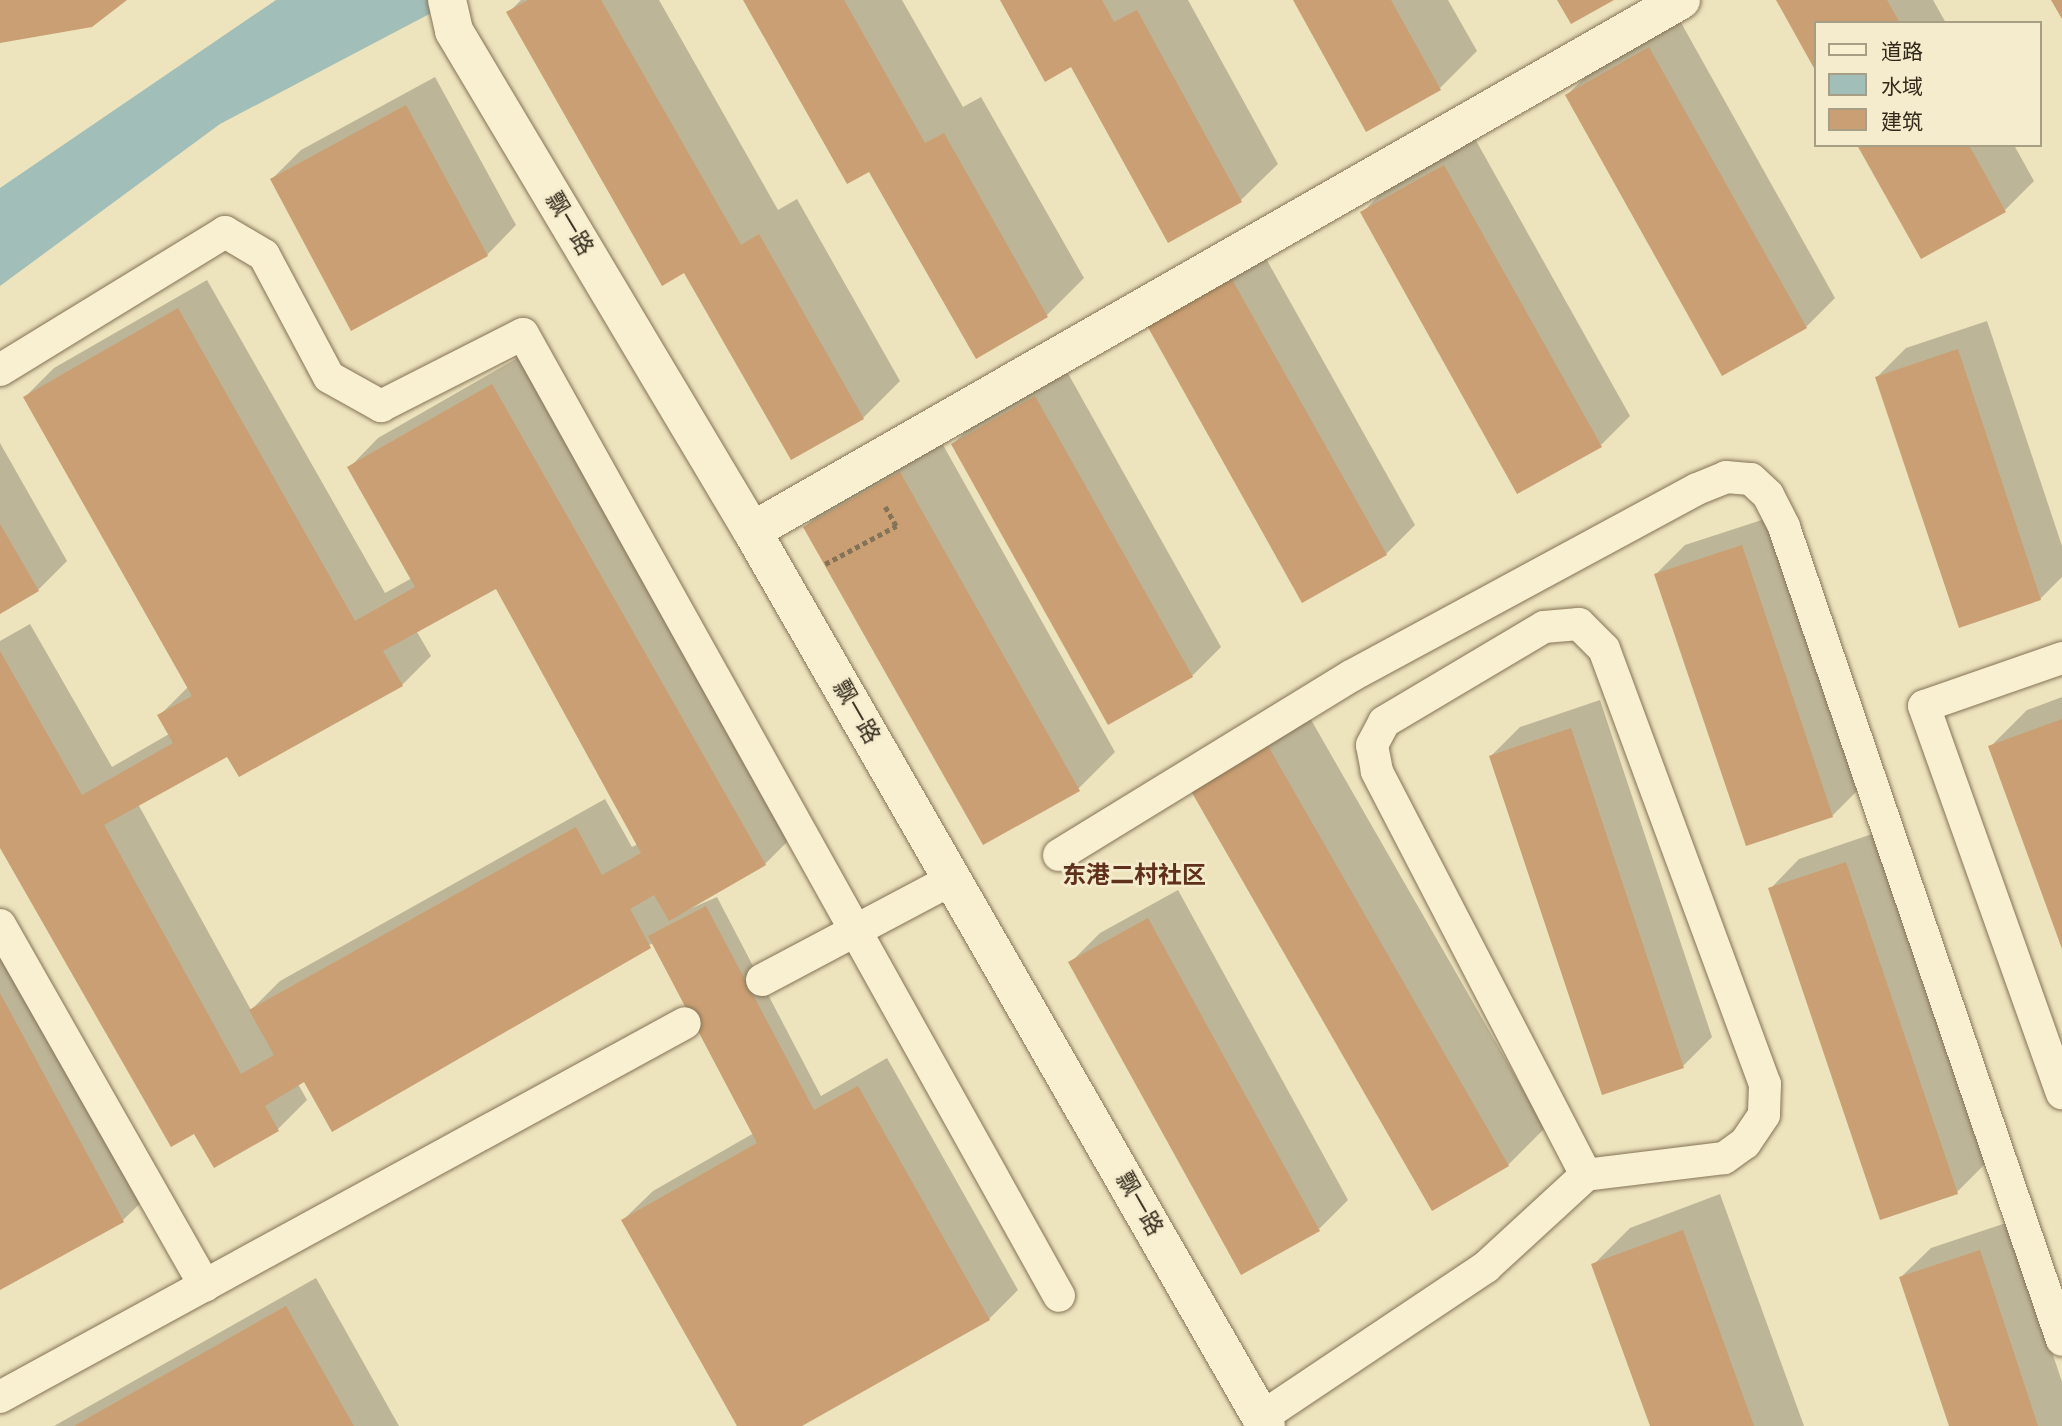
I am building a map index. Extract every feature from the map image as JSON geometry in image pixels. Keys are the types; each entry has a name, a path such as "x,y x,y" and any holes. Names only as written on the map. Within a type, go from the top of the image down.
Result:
{"street":[{"path":"752,531 1681,0"},
{"name":"飘一路","path":"450,15 784,586 1264,1421"}],"lane":[{"path":"0,370 225,233 264,255 329,377 381,406 523,334 1059,1296"},
{"path":"1059,855 1374,663 1697,489 1726,477 1751,479 1768,495 1784,527 2062,1340"},
{"path":"1264,1421 1486,1267 1586,1175 1724,1158 1745,1143 1764,1115 1766,1084 1604,649 1579,624 1533,634 1384,722 1372,744 1377,771 1586,1175"},
{"path":"2062,658 1924,706 2062,1093"},
{"path":"762,980 953,879"},
{"path":"0,925 205,1286"},
{"path":"0,1397 685,1023"}],"path":[{"path":"784,586 896,526 862,467"}],"water":[{"path":"276,0 456,0 220,124 0,286 0,188"}],"building":[{"path":"0,0 127,0 92,27 0,43"},
{"path":"528,0 601,0 741,245 759,234 864,419 791,460 684,273 662,286 506,12"},
{"path":"743,0 844,0 925,143 944,133 1048,317 976,359 869,172 847,184"},
{"path":"1000,0 1102,0 1114,22 1137,10 1242,202 1168,243 1071,67 1045,82"},
{"path":"1293,0 1391,0 1441,90 1366,132"},
{"path":"1557,0 1614,0 1571,24"},
{"path":"1776,0 1887,0 1899,21 1814,21 1814,68"},
{"path":"2051,0 2062,0 2062,19"},
{"path":"1649,47 1807,328 1722,376 1565,95"},
{"path":"406,105 488,256 351,331 270,179"},
{"path":"1858,147 1970,147 2006,212 1921,259"},
{"path":"1444,165 1602,447 1517,494 1360,212"},
{"path":"1229,274 1387,555 1302,603 1145,322"},
{"path":"178,308 355,621 415,587 347,467 492,384 766,865 669,921 654,895 630,909 651,948 332,1132 304,1082 265,1106 279,1131 214,1168 194,1134 171,1147 0,848 0,651 82,795 173,743 157,715 192,696 23,397","holes":["496,589 641,853 602,875 576,827 249,1010 274,1055 241,1074 104,825 227,757 239,777 403,686 383,651"]},
{"path":"1958,349 2041,600 1959,628 1875,377"},
{"path":"1035,396 1193,677 1108,725 951,444"},
{"path":"900,472 1080,791 983,845 803,527"},
{"path":"0,524 39,591 0,614"},
{"path":"1742,545 1833,817 1746,846 1654,574"},
{"path":"2062,719 2062,949 1988,746"},
{"path":"1571,728 1684,1068 1602,1095 1489,756"},
{"path":"1268,746 1509,1166 1432,1211 1191,791"},
{"path":"1846,862 1958,1194 1880,1220 1768,888"},
{"path":"706,906 814,1110 858,1086 990,1320 802,1426 737,1426 621,1220 757,1143 648,936"},
{"path":"1148,918 1320,1231 1241,1275 1068,962"},
{"path":"0,993 124,1222 0,1290"},
{"path":"1683,1230 1754,1426 1650,1426 1591,1264"},
{"path":"1980,1250 2038,1426 1949,1426 1899,1277"},
{"path":"286,1306 354,1426 74,1426"}],"district":[{"name":"东港二村社区","path":"1134,876"}]}
